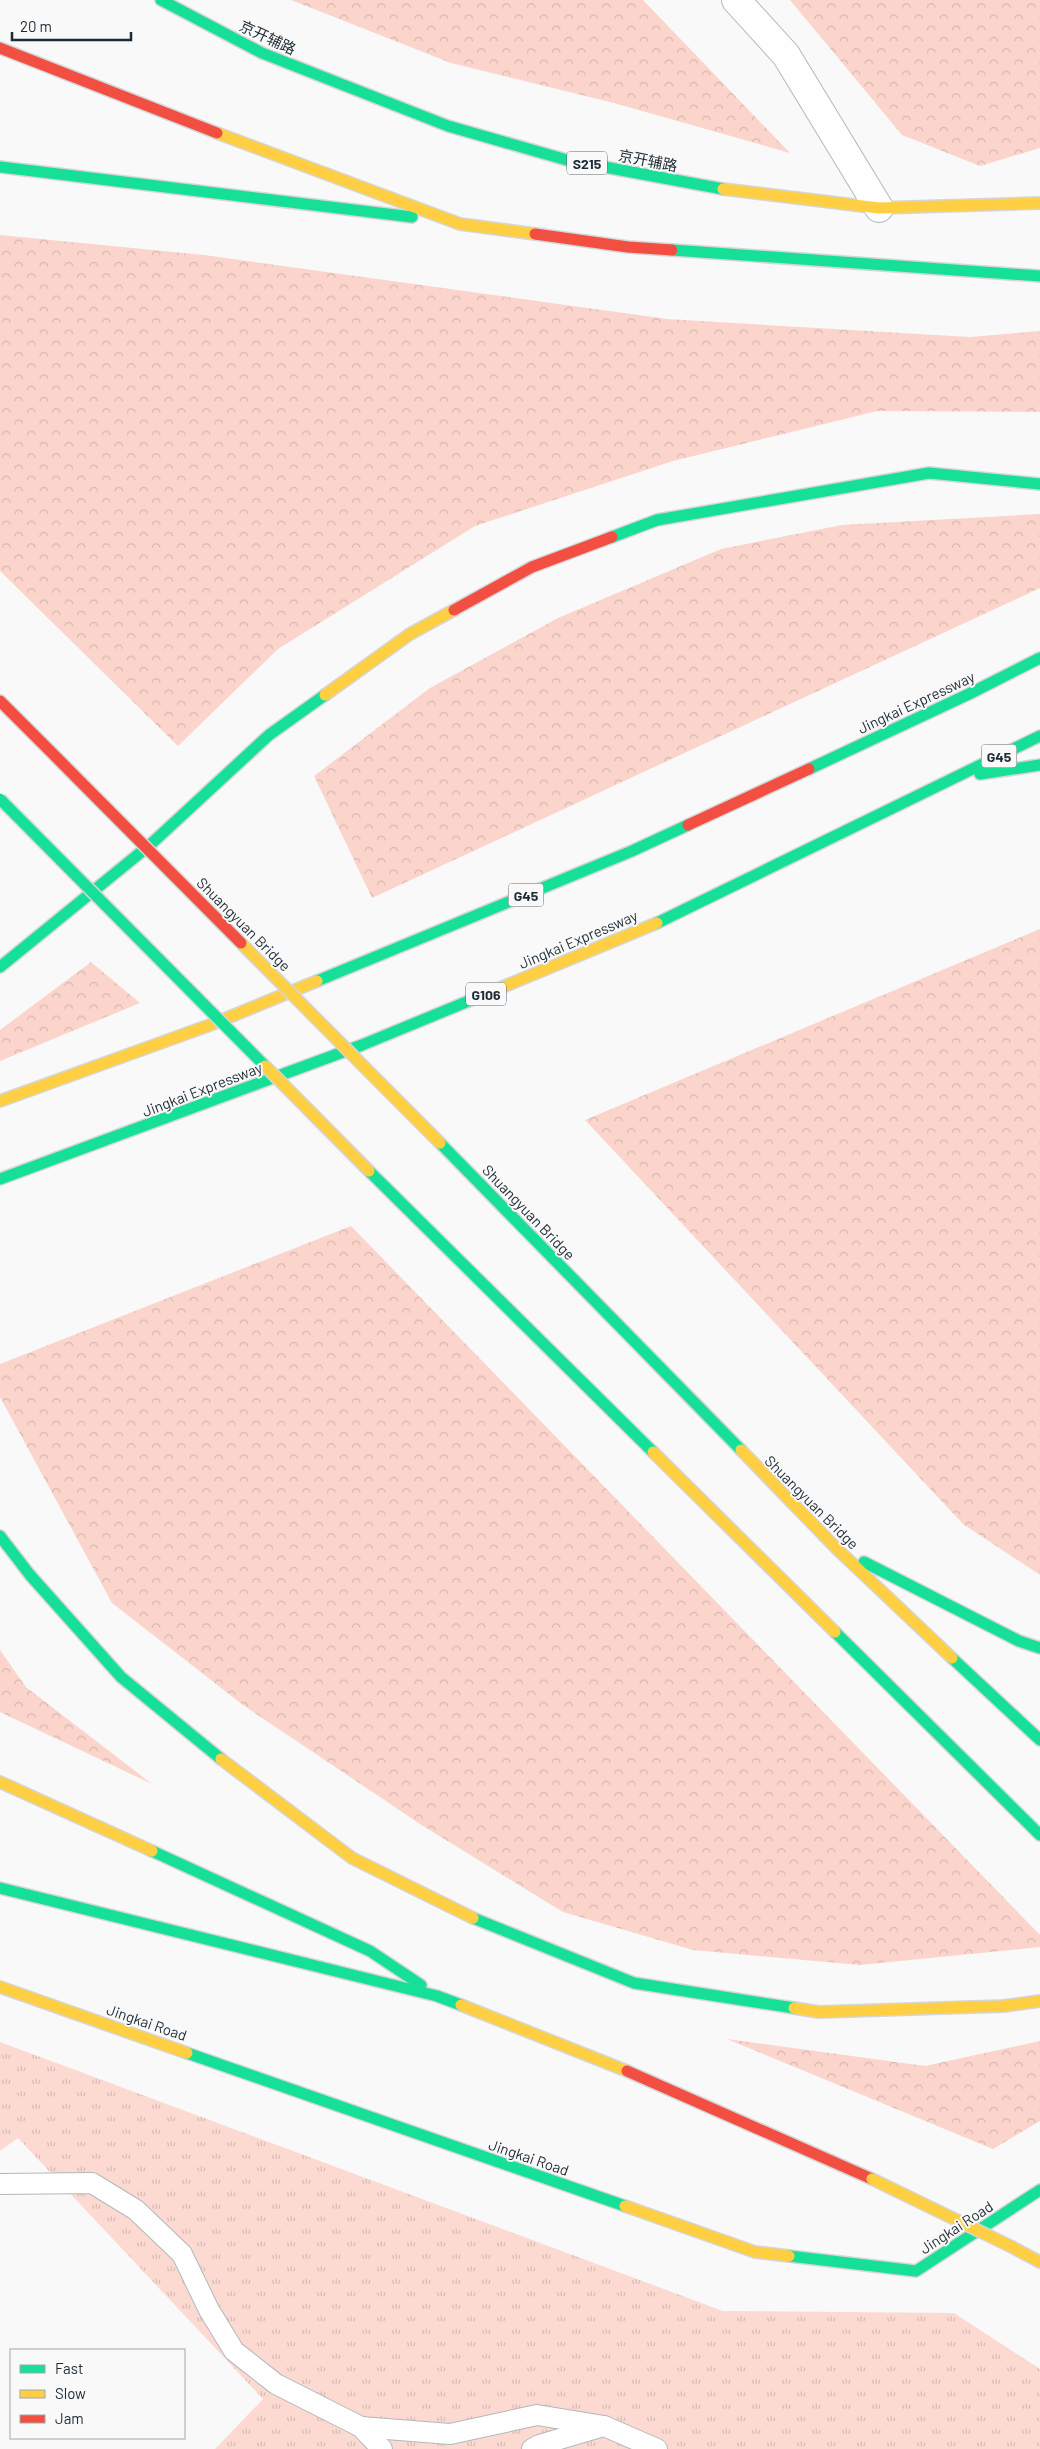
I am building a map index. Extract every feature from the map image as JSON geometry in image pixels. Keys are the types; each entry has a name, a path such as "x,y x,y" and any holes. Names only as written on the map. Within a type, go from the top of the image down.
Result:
{"main road":[{"name":"京开辅路","path":"161,0 262,53 448,126 567,160 734,191 878,208 1040,203"},
{"path":"0,48 460,224"},
{"path":"0,167 105,178 628,247 1040,276"},
{"path":"0,967 151,844 269,735 410,634 532,567 657,520 929,473 1040,484"},
{"name":"Jingkai Expressway","path":"0,1101 210,1025 632,851 968,694 1040,658"},
{"name":"Shuangyuan Bridge","path":"0,701 440,1143 836,1549 1040,1740"},
{"name":"Jingkai Expressway","path":"0,1179 362,1045 664,919 1040,736"},
{"path":"959,777 1040,766"},
{"path":"0,799 369,1171 1040,1835"},
{"path":"0,1536 30,1576 121,1677 228,1765 352,1858 485,1924 634,1984 819,2012 1004,2006 1040,2000"},
{"path":"836,1549 1019,1641 1040,1648"},
{"path":"0,1782 370,1951 437,1996"},
{"path":"0,1888 437,1996 595,2057 872,2179 1040,2262"},
{"name":"Jingkai Road","path":"0,1987 755,2252 916,2271 1040,2190"}],"street":[{"path":"736,0 786,55 878,208"}],"lane":[{"path":"0,2184 92,2183 136,2210 182,2254 208,2310 234,2351 276,2384 361,2427 382,2449"},
{"path":"361,2427 450,2434 537,2415 604,2426 657,2449"},
{"path":"532,2449 539,2445 604,2426"}],"green space":[{"path":"291,0 643,0 790,153 614,103 451,63"},
{"path":"790,0 1040,0 1040,148 980,166 902,135"},
{"path":"0,235 204,255 667,319 970,337 1040,331 1040,412 877,411 673,461 475,526 278,649 178,746 0,571"},
{"path":"1040,514 1040,588 372,898 314,776 430,688 558,618 721,549 842,525"},
{"path":"1040,929 1040,1575 963,1524 585,1120"},
{"path":"91,962 140,1003 0,1061 0,1030"},
{"path":"351,1226 1040,1935 1040,1947 860,1965 693,1950 563,1912 420,1824 243,1705 112,1603 0,1397 0,1364"},
{"path":"0,1650 26,1687 152,1784 0,1712"},
{"path":"727,2039 925,2066 1040,2041 1040,2121 993,2149"},
{"path":"0,2042 723,2311 954,2313 1040,2369 1040,2449 215,2449 263,2399 18,2138 0,2151"}],"traffic: fast":[{"path":"161,0 262,53 448,126 567,160 723,189"},
{"path":"0,167 412,217"},
{"path":"672,250 1040,276"},
{"path":"612,537 657,520 929,473 1040,484"},
{"path":"809,769 969,694 1040,658"},
{"path":"0,967 151,844 269,735 325,695"},
{"path":"657,923 1040,736"},
{"path":"980,774 1040,765"},
{"path":"0,799 265,1066"},
{"path":"317,981 632,851 688,825"},
{"path":"0,1179 362,1045 476,998"},
{"path":"440,1143 741,1450"},
{"path":"369,1171 653,1452"},
{"path":"0,1536 30,1575 121,1677 221,1759"},
{"path":"864,1562 1019,1641 1040,1648"},
{"path":"835,1632 1040,1835"},
{"path":"952,1658 1040,1740"},
{"path":"152,1851 370,1951 421,1985"},
{"path":"0,1888 437,1996 461,2005"},
{"path":"473,1918 634,1983 794,2008"},
{"path":"187,2053 625,2206"},
{"path":"789,2256 916,2271 1040,2190"}],"traffic: slow":[{"path":"217,133 460,224 535,234"},
{"path":"723,189 879,208 1040,203"},
{"path":"325,695 410,634 454,610"},
{"path":"476,998 657,923"},
{"path":"241,943 440,1143"},
{"path":"0,1101 210,1025 317,981"},
{"path":"265,1066 369,1171"},
{"path":"741,1450 837,1549 952,1658"},
{"path":"653,1452 835,1632"},
{"path":"221,1759 352,1858 473,1918"},
{"path":"0,1782 152,1851"},
{"path":"0,1987 187,2053"},
{"path":"794,2008 819,2012 1004,2006 1040,2001"},
{"path":"461,2005 627,2071"},
{"path":"872,2179 1012,2247"},
{"path":"625,2206 755,2252 789,2256"},
{"path":"1012,2247 1040,2262"}],"traffic: jam":[{"path":"0,48 217,133"},
{"path":"535,234 628,247 672,250"},
{"path":"454,610 532,567 612,537"},
{"path":"0,701 62,763"},
{"path":"62,763 241,943"},
{"path":"688,825 809,769"},
{"path":"627,2071 872,2179"}]}
